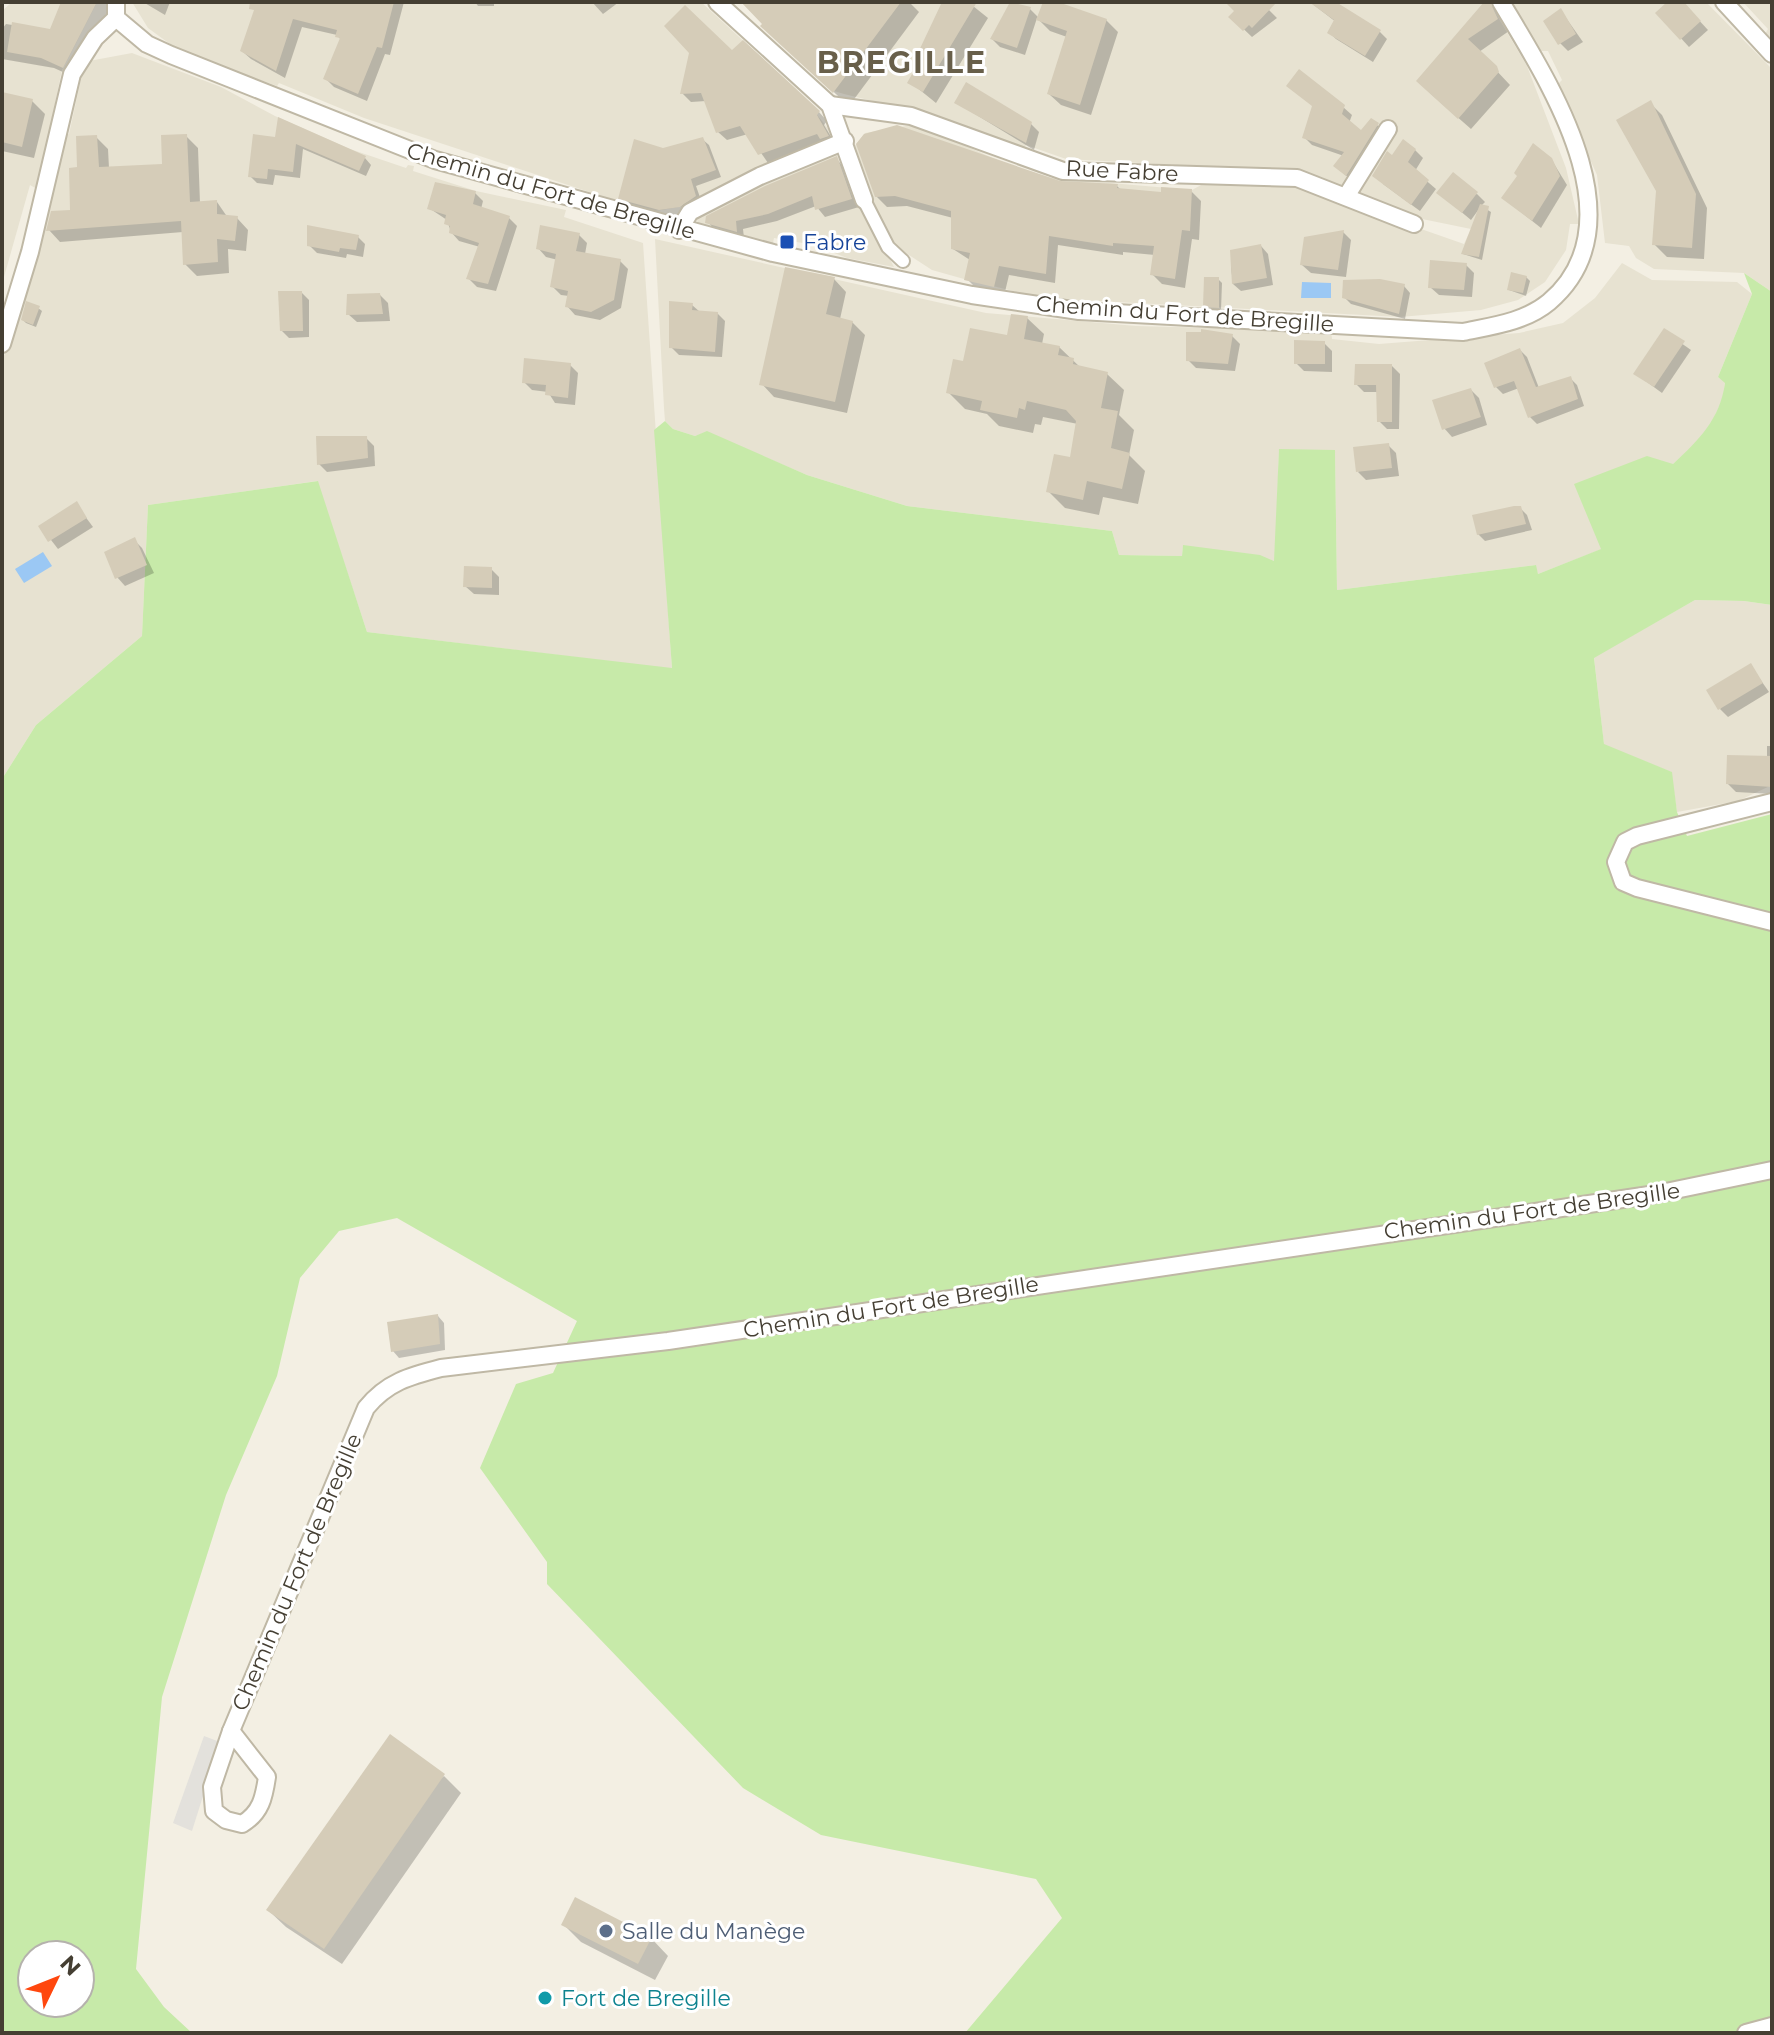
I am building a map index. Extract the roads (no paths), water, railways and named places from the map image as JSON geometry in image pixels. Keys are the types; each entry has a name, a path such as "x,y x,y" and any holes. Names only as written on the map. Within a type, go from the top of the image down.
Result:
{"street":[{"path":"717,2 830,105 864,200 888,247 903,261"},
{"name":"Chemin du Fort de Bregille","path":"116,10 147,44 435,160 679,230 972,295 1079,311 1463,332 1514,321 1547,303 1576,270 1591,225 1587,180 1563,118 1538,64 1501,2"},
{"path":"1724,2 1772,54"},
{"path":"2,344 30,252 72,74 116,10"},
{"name":"Rue Fabre","path":"830,105 911,116 1063,171 1297,178 1347,195 1414,224"},
{"path":"1347,195 1388,129"},
{"path":"679,230 690,212 760,176 845,141"},
{"path":"1772,802 1637,836 1625,842 1616,862 1623,882 1637,888 1772,922"},
{"name":"Chemin du Fort de Bregille","path":"231,1731 267,1777 263,1799 254,1817 242,1824 226,1820 214,1811 212,1787 231,1731 366,1408 381,1390 405,1377 441,1368 668,1341 1656,1194 1772,1170"},
{"path":"1746,2033 1772,2026"}],"water":[{"path":"1302,282 1331,283 1331,298 1301,298"},
{"path":"43,552 52,566 24,583 15,569"}],"place":[{"name":"Fabre","path":"787,242"},
{"name":"Salle du Manège","path":"606,1931"},
{"name":"Fort de Bregille","path":"545,1998"}],"district":[{"name":"BREGILLE","path":"902,62"}]}
